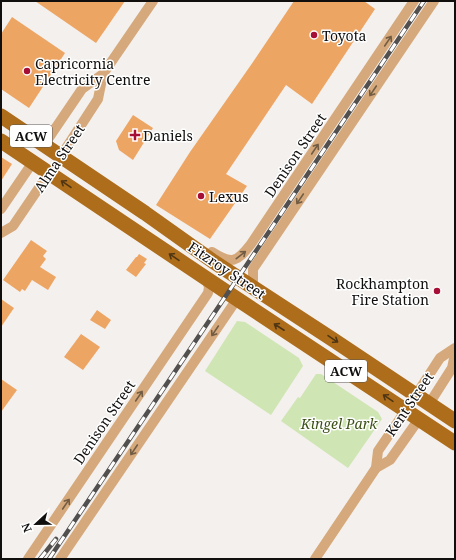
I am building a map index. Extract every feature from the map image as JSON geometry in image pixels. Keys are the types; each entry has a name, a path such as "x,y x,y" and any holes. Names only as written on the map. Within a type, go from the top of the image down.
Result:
{"main road":[{"name":"Fitzroy Street","path":"1,116 145,213 214,262 455,421"},
{"name":"Fitzroy Street","path":"1,141 455,443"},
{"name":"Alma Street","path":"33,162 44,145"},
{"name":"Alma Street","path":"49,173 61,156"},
{"name":"Kent Street","path":"406,410 416,395"},
{"name":"Kent Street","path":"419,419 429,404"}],"street":[{"name":"Alma Street","path":"44,145 82,89 103,74 153,1"},
{"name":"Denison Street","path":"169,231 224,259 236,259 245,252 256,238 414,1"},
{"name":"Denison Street","path":"253,288 254,269 434,1"},
{"name":"Alma Street","path":"61,156 98,99 103,74"},
{"name":"Alma Street","path":"1,209 33,162"},
{"name":"Alma Street","path":"1,233 13,226 49,173"},
{"name":"Denison Street","path":"28,559 208,293 209,288 206,278"},
{"path":"60,559 237,299"},
{"name":"Kent Street","path":"416,395 440,358 455,348"},
{"name":"Kent Street","path":"429,404 452,368 455,354"},
{"name":"Kent Street","path":"376,468 378,451 406,410"},
{"name":"Kent Street","path":"315,559 376,468 390,460 419,419"}],"green space":[{"name":"Kingel Park","path":"237,321 245,322 299,358 303,366 271,415 205,371"},
{"name":"Kingel Park","path":"316,374 321,374 378,412 382,419 348,468 281,421 298,397 300,398"}],"building":[{"path":"35,1 125,1 96,43"},
{"path":"294,1 364,1 375,9 312,104 286,85 226,174 247,186 210,239 156,205 190,152"},
{"name":"Capricornia Electricity Centre","path":"12,17 65,53 29,108 1,89 1,34"},
{"name":"Daniels","path":"133,115 153,128 133,160 119,150 116,141"},
{"path":"1,157 12,164 1,181"},
{"path":"31,240 47,251 43,256 46,259 40,267 56,277 48,290 32,280 25,291 22,289 20,292 3,280"},
{"path":"139,254 147,259 144,263 146,264 136,277 126,270"},
{"path":"1,299 14,308 1,327"},
{"path":"97,310 111,320 105,329 90,320"},
{"path":"81,334 100,347 83,370 64,357"},
{"path":"1,379 17,390 1,412"}],"railway":[{"path":"49,559 424,1"},
{"path":"40,559 56,539"}],"place":[{"name":"Toyota","path":"314,35"},
{"name":"Capricornia Electricity Centre","path":"27,71"},
{"name":"Daniels","path":"135,135"},
{"name":"Lexus","path":"201,196"},
{"name":"Rockhampton Fire Station","path":"437,291"}]}
